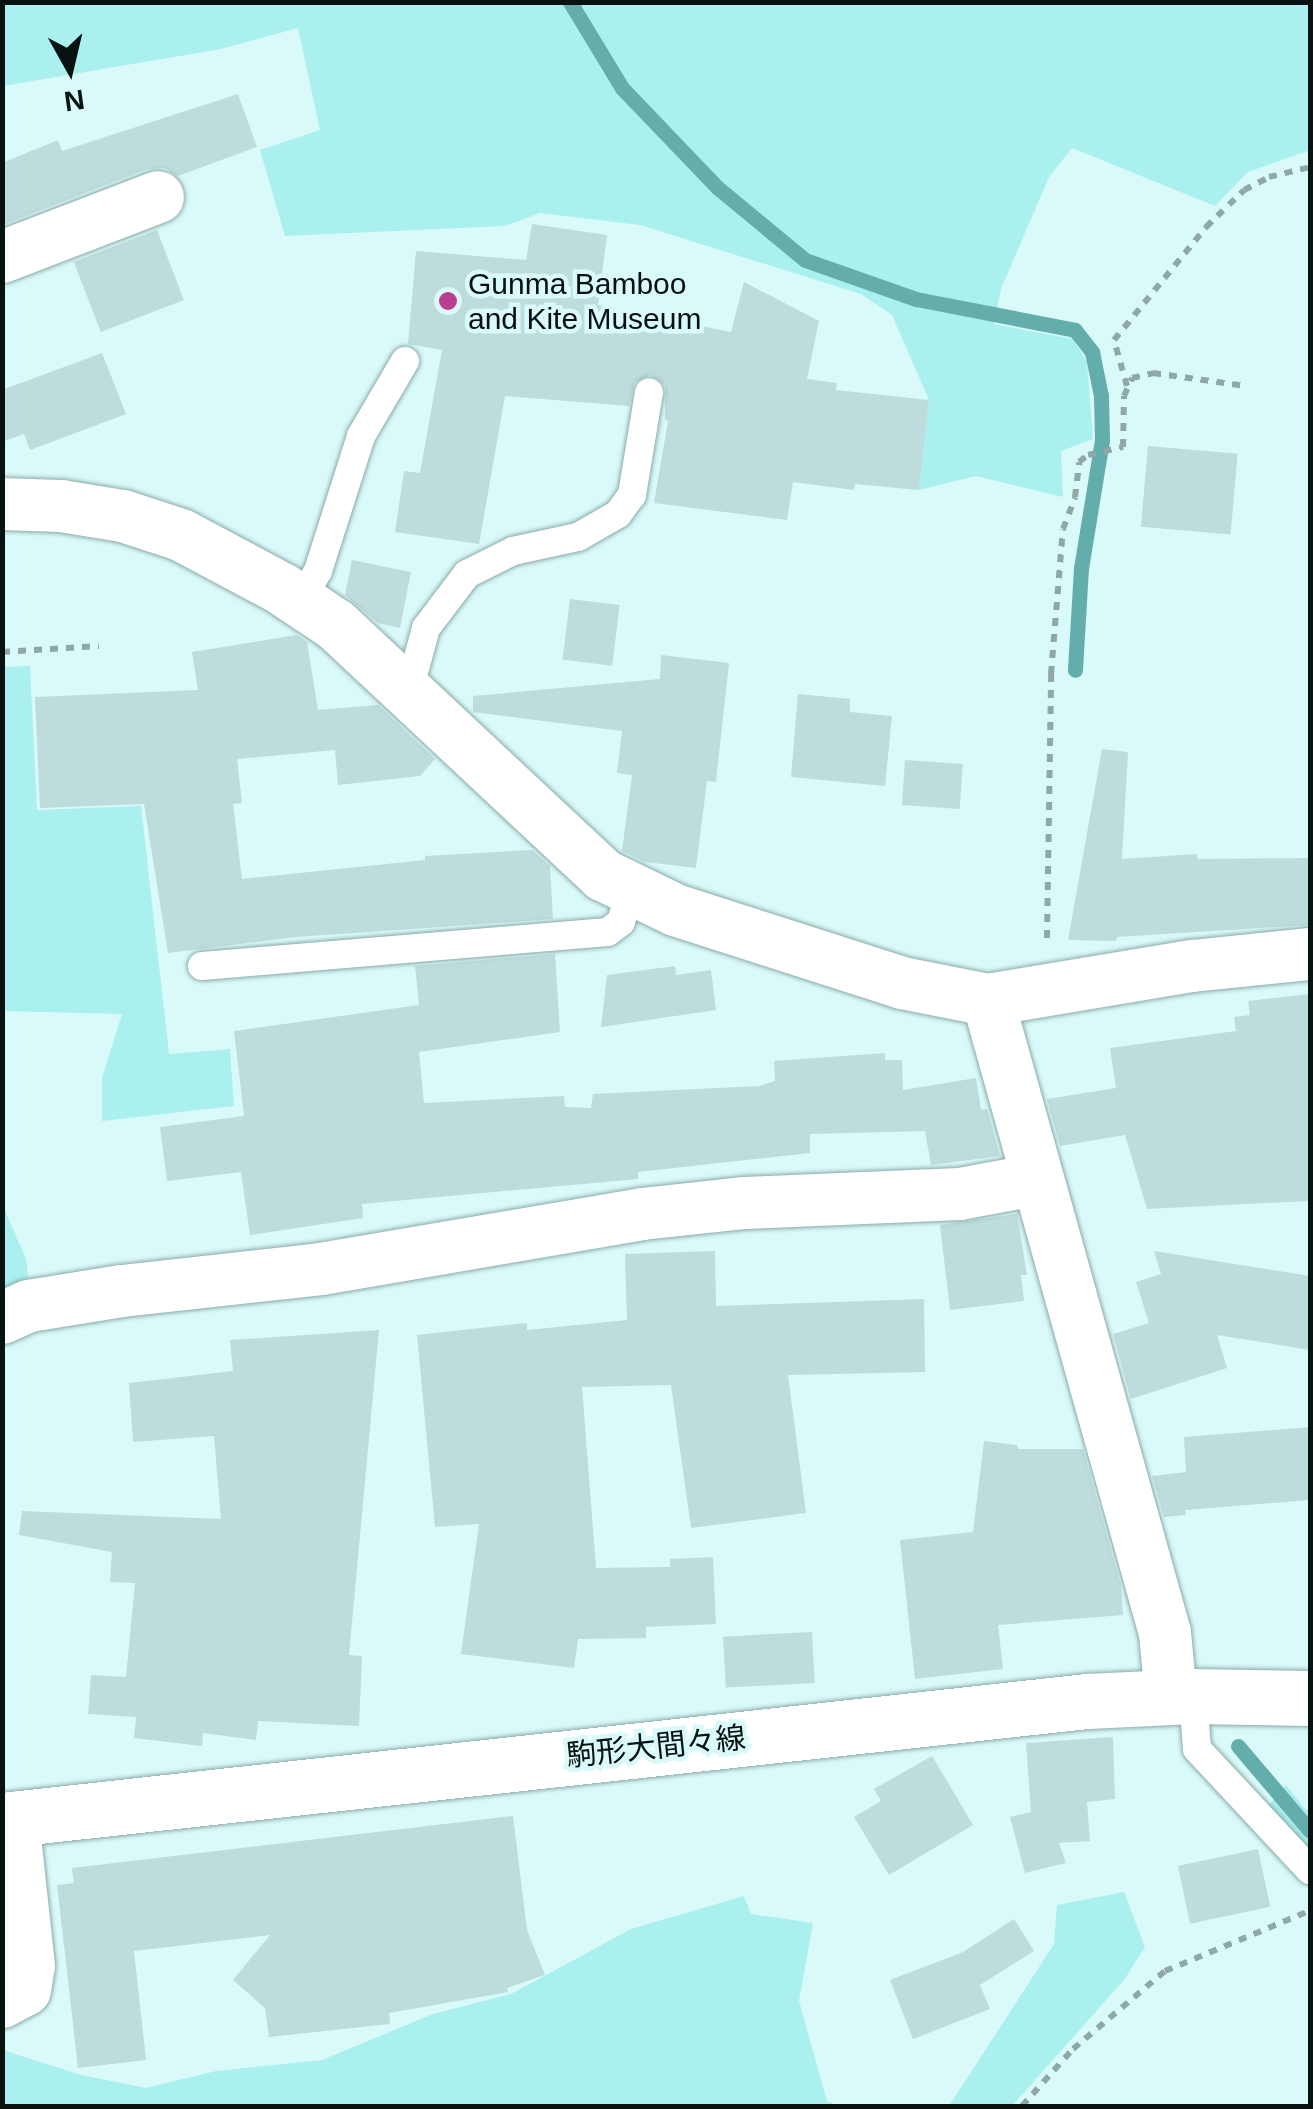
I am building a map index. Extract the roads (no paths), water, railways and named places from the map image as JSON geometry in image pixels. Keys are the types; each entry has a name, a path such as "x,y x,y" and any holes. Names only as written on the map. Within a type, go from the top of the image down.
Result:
{"main road":[{"name":"駒形大間々線","path":"8,1819 913,1719 1182,1696 1310,1698"}],"street":[{"path":"2,257 158,196"},
{"path":"2,504 62,506 123,516 181,535 300,601 336,625 603,875 630,892 889,980 988,1000 1192,966 1310,954"},
{"path":"988,1000 1035,1180 1182,1696"},
{"path":"2,1318 29,1306 122,1291 321,1269 642,1214 746,1203 960,1194 1035,1180"},
{"path":"2,2002 24,1990 29,1966 8,1819"}],"lane":[{"path":"300,601 318,572 361,436 405,361"},
{"path":"408,694 426,628 467,574 513,552 578,537 618,514 632,495 649,392"},
{"path":"202,966 608,932 621,922 630,892"},
{"path":"1182,1696 1197,1749 1310,1870"}],"waterway":[{"path":"570,2 622,88 718,188 805,260 916,299 1075,330 1092,352 1101,396 1102,440 1081,568 1075,670"},
{"path":"1238,1746 1310,1831"}],"place":[{"name":"Gunma Bamboo and Kite Museum","path":"448,301"}]}
